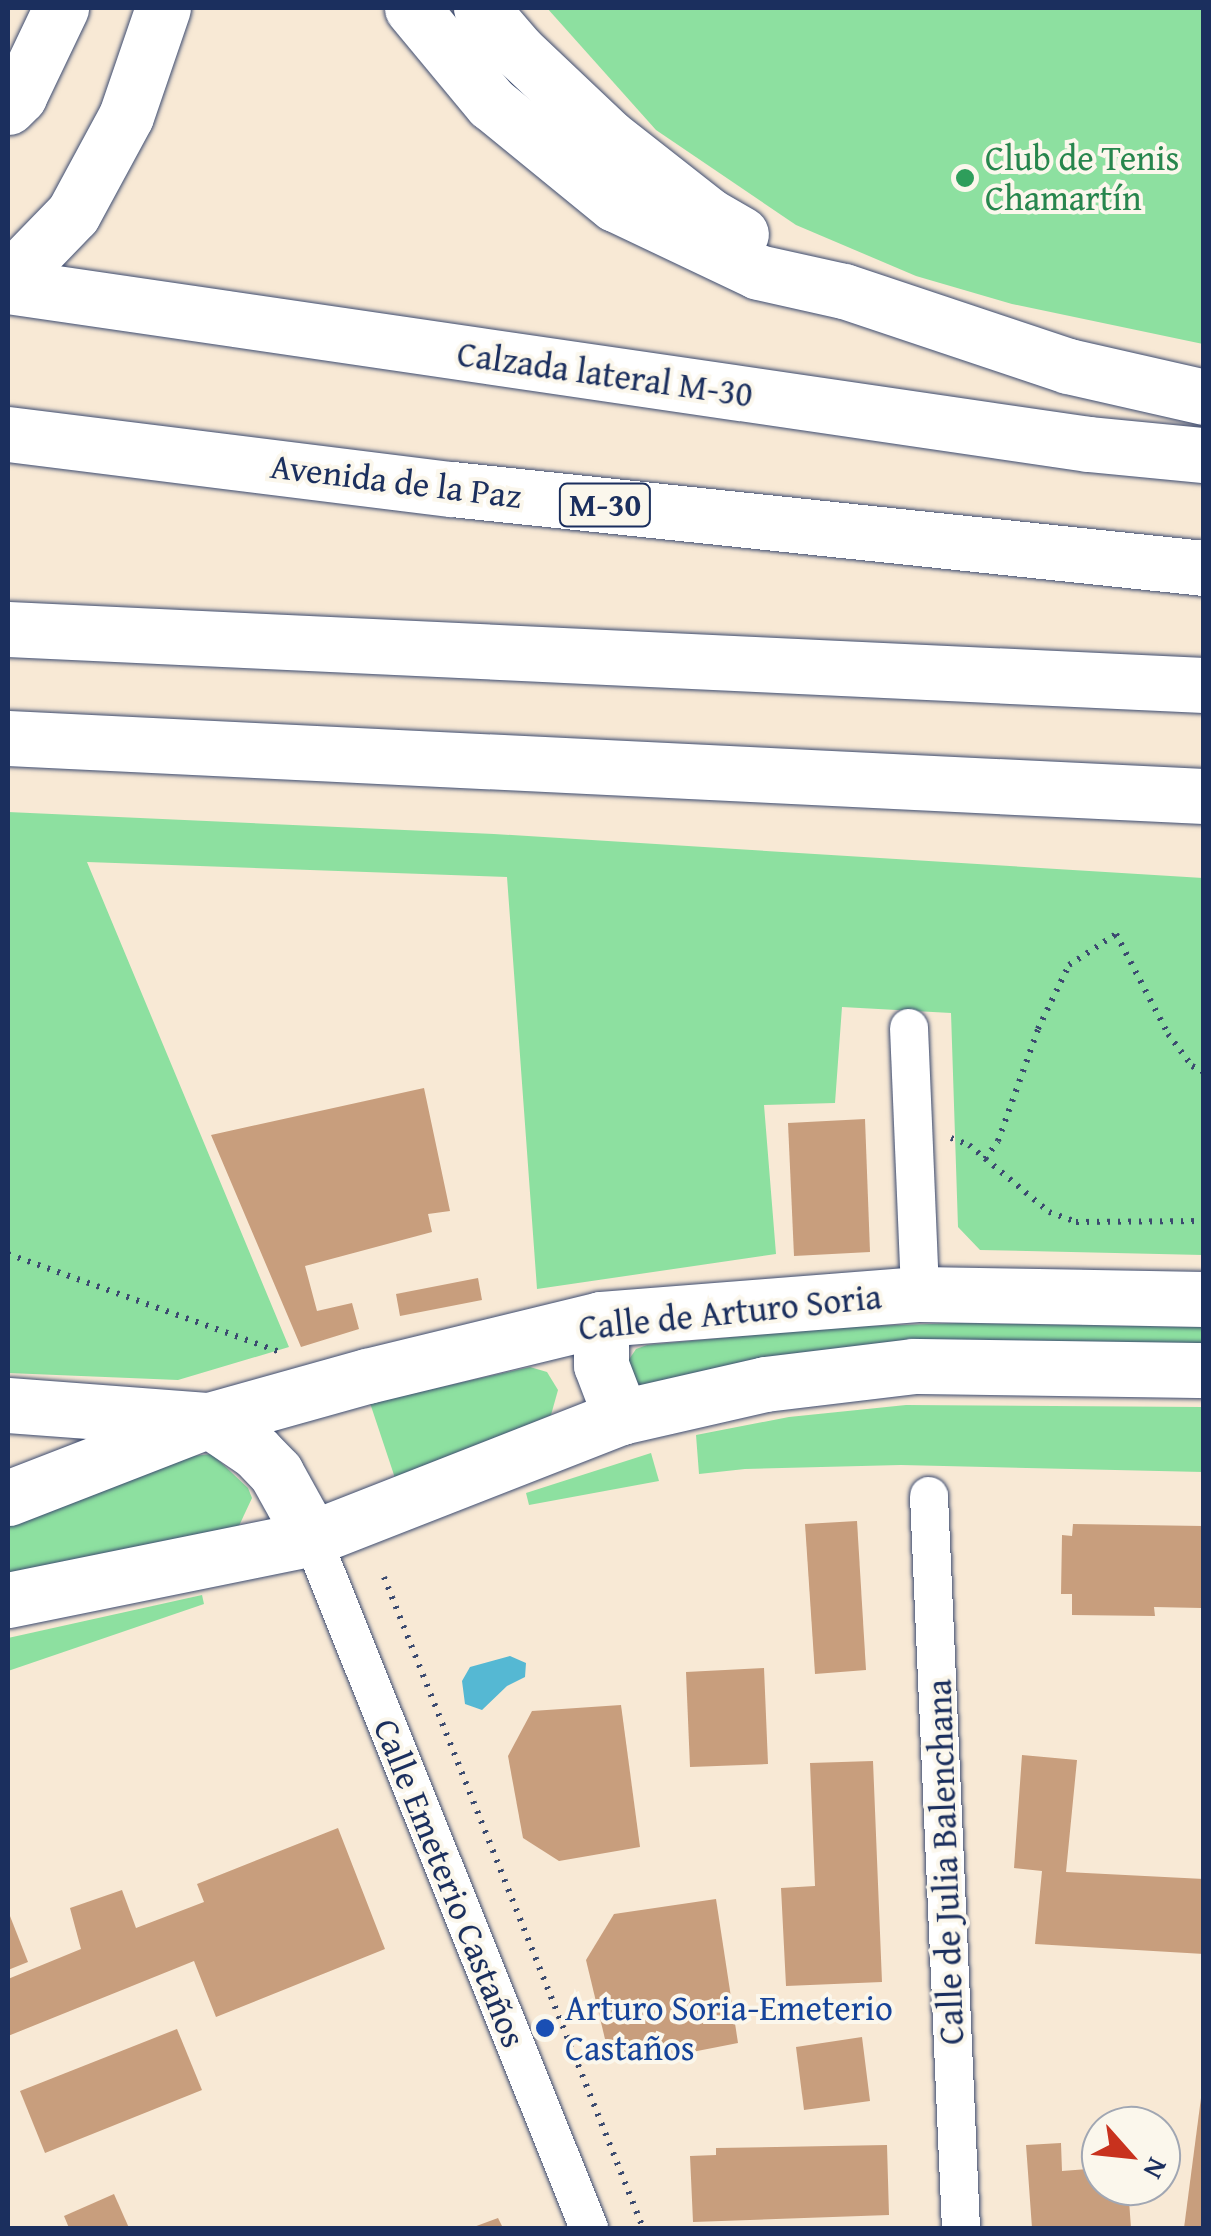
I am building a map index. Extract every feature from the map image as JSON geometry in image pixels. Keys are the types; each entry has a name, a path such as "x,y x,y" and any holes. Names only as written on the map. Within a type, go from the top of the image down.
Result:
{"main road":[{"path":"8,107 20,96 61,8"},
{"path":"8,283 73,214 126,116 163,8"},
{"path":"412,8 491,103 615,204 758,272 844,291 1068,366 1204,397"},
{"path":"481,8 518,51 610,138 708,215 844,291"},
{"name":"Calzada lateral M-30","path":"8,283 442,351 1089,444 1204,455"},
{"path":"8,320 442,351"},
{"name":"Avenida de la Paz","path":"8,434 452,489 1204,568"},
{"path":"8,629 1204,686"},
{"path":"8,738 85,746 1204,796"},
{"path":"8,758 85,746"},
{"name":"Calle de Arturo Soria","path":"8,1498 209,1420 601,1319 920,1294 1204,1299"},
{"path":"601,1319 601,1365 621,1418"},
{"name":"Calle de Arturo Soria","path":"8,1600 312,1538 621,1418 764,1384 913,1366 1204,1370"},
{"path":"8,1405 209,1420 256,1452 276,1473 312,1538"}],"street":[{"path":"909,1028 920,1294"},
{"name":"Calle de Julia Balenchana","path":"929,1496 960,2228"},
{"name":"Calle Emeterio Castaños","path":"312,1538 589,2228"}],"path":[{"path":"984,1159 998,1141 1038,1029 1069,965 1116,934 1168,1034 1192,1066 1204,1072"},
{"path":"913,1123 968,1145 1049,1212 1076,1222 1204,1220"},
{"path":"8,1254 293,1356"},
{"path":"384,1577 643,2228"}],"green space":[{"name":"Club de Tenis Chamartín","path":"547,8 1203,8 1203,344 1012,304 916,276 796,225 656,130"},
{"path":"8,812 494,834 1203,878 1203,1255 980,1250 958,1227 951,1013 842,1007 835,1103 764,1105 776,1254 537,1289 507,877 87,862 289,1347 178,1380 8,1373"},
{"path":"961,1323 1203,1327 1203,1349 638,1388 626,1364 636,1349 647,1345 837,1327"},
{"path":"530,1367 547,1372 558,1390 551,1415 396,1481 370,1403"},
{"path":"906,1405 1203,1407 1203,1472 901,1465 699,1474 696,1435 789,1417"},
{"path":"651,1453 659,1481 529,1505 526,1493"},
{"path":"212,1454 248,1488 252,1498 238,1528 8,1579 8,1526 182,1457"},
{"path":"202,1595 204,1604 8,1671 8,1638"}],"water":[{"path":"510,1656 526,1663 525,1677 507,1686 482,1710 465,1704 462,1681 470,1667"}],"building":[{"path":"424,1088 450,1211 428,1214 432,1232 305,1266 317,1311 352,1303 359,1329 301,1347 211,1135"},
{"path":"865,1119 870,1252 794,1256 788,1123"},
{"path":"478,1278 482,1300 400,1316 396,1294"},
{"path":"857,1521 866,1670 815,1674 805,1524"},
{"path":"1073,1524 1203,1526 1202,1608 1154,1607 1155,1616 1072,1615 1072,1594 1061,1594 1062,1535 1072,1536"},
{"path":"764,1668 768,1764 690,1767 686,1672"},
{"path":"621,1705 640,1847 559,1861 523,1838 508,1756 532,1711"},
{"path":"1022,1755 1077,1760 1066,1872 1204,1879 1204,1954 1035,1944 1042,1871 1014,1868"},
{"path":"873,1761 882,1982 786,1986 781,1888 815,1886 810,1763"},
{"path":"338,1828 385,1949 216,2017 194,1961 8,2036 8,1979 81,1949 70,1908 122,1890 136,1928 204,1902 197,1884"},
{"path":"716,1899 738,2043 641,2062 605,2039 586,1960 614,1914"},
{"path":"8,1911 28,1962 8,1970"},
{"path":"177,2029 202,2090 45,2153 20,2091"},
{"path":"862,2037 870,2101 804,2110 796,2047"},
{"path":"1201,2098 1204,2228 1184,2228"},
{"path":"1061,2143 1062,2171 1081,2170 1081,2206 1129,2206 1131,2228 1032,2228 1026,2145"},
{"path":"887,2145 889,2215 693,2222 690,2156 716,2155 716,2148"},
{"path":"114,2194 129,2228 69,2228 64,2216"},
{"path":"498,2218 503,2228 471,2228"}],"place":[{"name":"Club de Tenis Chamartín","path":"965,178"},
{"name":"Arturo Soria-Emeterio Castaños","path":"545,2028"}]}
